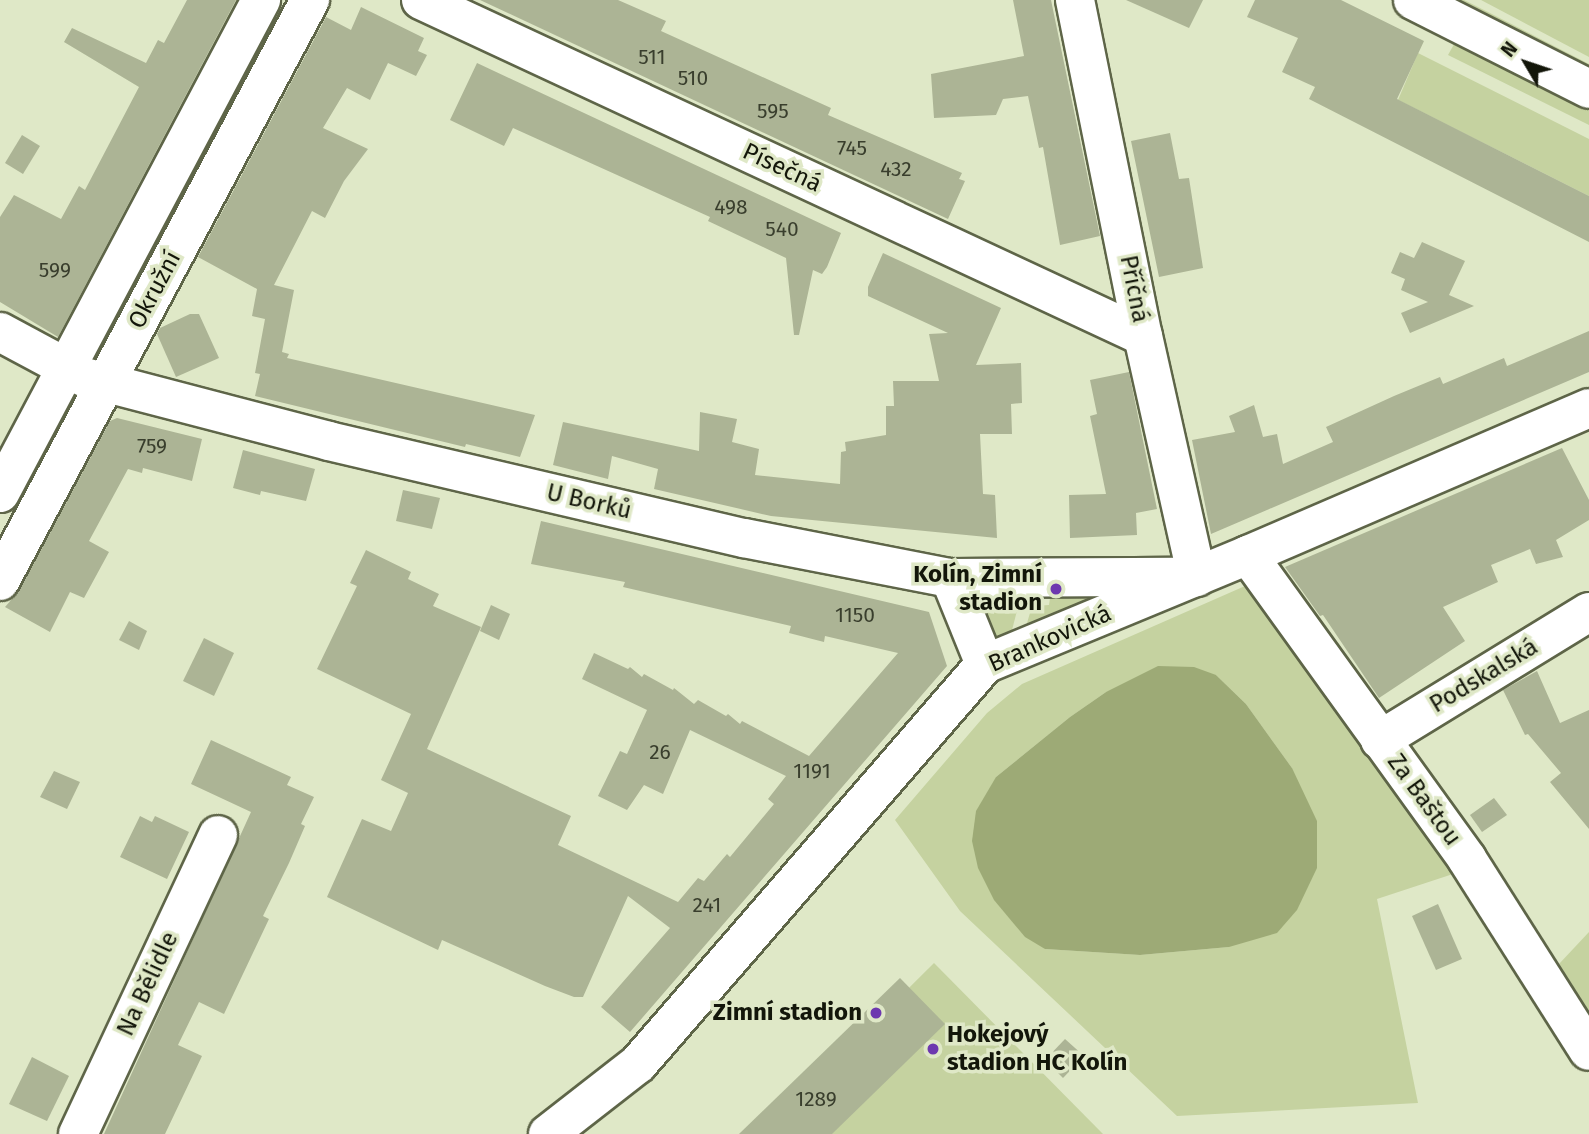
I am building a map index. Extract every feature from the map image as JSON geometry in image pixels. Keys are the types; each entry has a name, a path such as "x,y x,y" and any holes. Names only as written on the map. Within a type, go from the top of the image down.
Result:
{"street":[{"name":"Okružní","path":"0,493 261,0"},
{"name":"Okružní","path":"0,580 310,0"},
{"name":"Písečná","path":"421,0 1143,336"},
{"name":"Příčná","path":"1075,0 1143,336 1197,577"},
{"path":"1413,0 1589,89"},
{"name":"U Borků","path":"0,332 66,370 227,416 744,538 950,578 1197,577"},
{"name":"Brankovická","path":"548,1134 638,1063 985,664 1197,577 1589,408"},
{"name":"Za Baštou","path":"1248,555 1467,859 1589,1051"},
{"path":"950,578 985,664"},
{"name":"Podskalská","path":"1380,740 1589,612"},
{"name":"Na Bělidle","path":"78,1134 218,835"}],"shaded area":[{"path":"1451,0 1464,0 1484,10 1589,64 1589,70"},
{"path":"1481,0 1589,0 1589,57"},
{"path":"1457,39 1589,106 1589,125 1448,55"},
{"path":"1418,53 1589,139 1589,196 1398,100"},
{"path":"1245,586 1456,873 1377,899 1418,1103 1177,1116 960,911 895,820 987,713 1022,684","holes":["1216,675 1246,704 1292,768 1229,947 1140,955 1045,949 996,777 1070,717 1106,692"]},
{"path":"1021,595 1011,634 995,639 982,606"},
{"path":"1093,595 1091,601 1025,630 1032,606 1049,605 1050,598"},
{"path":"1158,666 1194,667 1216,675 1246,704 1292,768 1317,821 1317,868 1297,910 1277,933 1229,947 1140,955 1045,949 1025,937 994,900 978,868 972,841 976,811 996,777 1070,717 1106,692"},
{"path":"1589,932 1589,1020 1559,964"},
{"name":"Hokejový stadion HC Kolín","path":"934,963 1103,1134 762,1134"}],"building":[{"path":"187,0 236,0 58,337 0,302 0,217 14,195 61,219 79,186 85,190 139,87 64,42 72,28 146,63 158,40 164,43"},
{"path":"480,0 618,0 666,21 661,31 831,108 828,115 962,173 959,179 965,181 948,219"},
{"path":"1013,0 1051,0 1100,236 1060,245 1043,147 1039,148 1028,96 1003,99 996,115 934,118 931,74 1024,56"},
{"path":"1126,0 1203,0 1189,28"},
{"path":"1255,0 1341,0 1424,41 1397,99 1589,196 1589,242 1309,99 1315,87 1282,72 1298,38 1247,17"},
{"path":"361,7 424,38 418,51 427,55 416,76 388,63 370,100 347,88 323,128 368,149 344,181 325,218 312,211 274,285 294,290 282,352 289,354 287,358 535,415 520,457 466,444 465,447 255,396 260,374 255,373 265,319 252,316 257,289 198,257 326,17 351,30"},
{"path":"477,63 841,233 822,274 813,270 799,335 794,335 786,258 708,221 710,217 513,128 504,146 450,120"},
{"path":"1170,133 1179,179 1189,178 1203,268 1159,277 1131,141"},
{"path":"22,135 40,146 23,174 5,163"},
{"path":"1422,242 1465,261 1449,295 1474,306 1410,333 1401,313 1428,302 1401,290 1405,279 1391,273 1400,252 1414,258"},
{"path":"883,253 1001,308 976,365 1021,363 1022,403 1011,404 1012,434 980,434 983,494 995,495 997,538 771,516 654,489 658,469 612,456 608,479 553,465 563,422 699,451 700,412 737,419 732,442 759,449 755,475 840,484 841,452 846,451 845,442 886,435 886,406 894,406 893,381 939,381 929,334 948,333 868,296 868,287"},
{"path":"190,314 199,314 219,358 176,377 157,334 160,328"},
{"path":"1589,331 1589,372 1211,534 1192,440 1235,432 1229,416 1254,405 1263,437 1277,434 1283,464 1333,442 1326,427 1394,396 1440,377 1443,384 1504,358 1507,366"},
{"path":"1129,372 1157,509 1136,513 1137,535 1070,538 1069,495 1106,494 1090,416 1097,414 1090,380"},
{"path":"117,418 202,439 192,481 143,468 142,473 128,469 89,541 109,552 84,598 70,592 50,632 5,607 19,591 110,421"},
{"path":"1562,448 1589,500 1589,520 1556,540 1563,557 1536,564 1530,549 1491,565 1498,582 1443,607 1465,641 1379,698 1323,615 1320,616 1285,567"},
{"path":"243,450 315,469 306,501 261,491 260,495 233,488"},
{"path":"403,490 440,498 432,529 396,521"},
{"path":"541,521 929,612 947,666 630,1032 601,1007 670,928 628,896 583,997 574,997 545,986 442,940 438,950 327,897 362,819 391,831 408,793 381,780 411,714 317,669 357,586 350,583 366,550 411,572 408,579 439,594 433,606 481,627 427,749 571,816 558,845 678,902 698,878 704,881 727,854 730,857 774,804 768,799 786,776 690,730 663,794 644,785 627,810 598,796 620,751 627,754 647,710 582,679 594,653 628,669 630,667 642,677 644,674 673,690 674,688 694,704 698,700 726,716 728,714 740,724 742,721 809,756 898,653 825,636 824,642 789,633 791,626 623,587 625,582 531,564"},
{"path":"491,605 510,614 499,640 480,631"},
{"path":"129,621 147,631 139,650 119,640"},
{"path":"204,638 234,653 214,696 183,681"},
{"path":"1537,671 1560,723 1589,710 1589,829 1550,782 1561,773 1528,734 1525,735 1503,690"},
{"path":"211,740 291,777 287,785 314,797 301,824 305,826 263,916 269,919 224,1014 199,1002 178,1045 202,1056 165,1134 104,1134 251,812 191,784"},
{"path":"54,771 80,782 67,809 40,797"},
{"path":"1494,798 1507,815 1482,832 1470,815"},
{"path":"140,816 152,822 155,816 189,832 167,879 120,857"},
{"path":"1438,904 1462,959 1436,970 1412,916"},
{"path":"900,978 945,1024 832,1134 739,1134"},
{"path":"1065,1039 1084,1056 1063,1078 1045,1060"},
{"path":"32,1057 69,1076 47,1121 9,1104"}],"place":[{"name":"Kolín, Zimní stadion","path":"1056,589"},
{"name":"Zimní stadion","path":"876,1013"},
{"name":"Hokejový stadion HC Kolín","path":"933,1049"}]}
